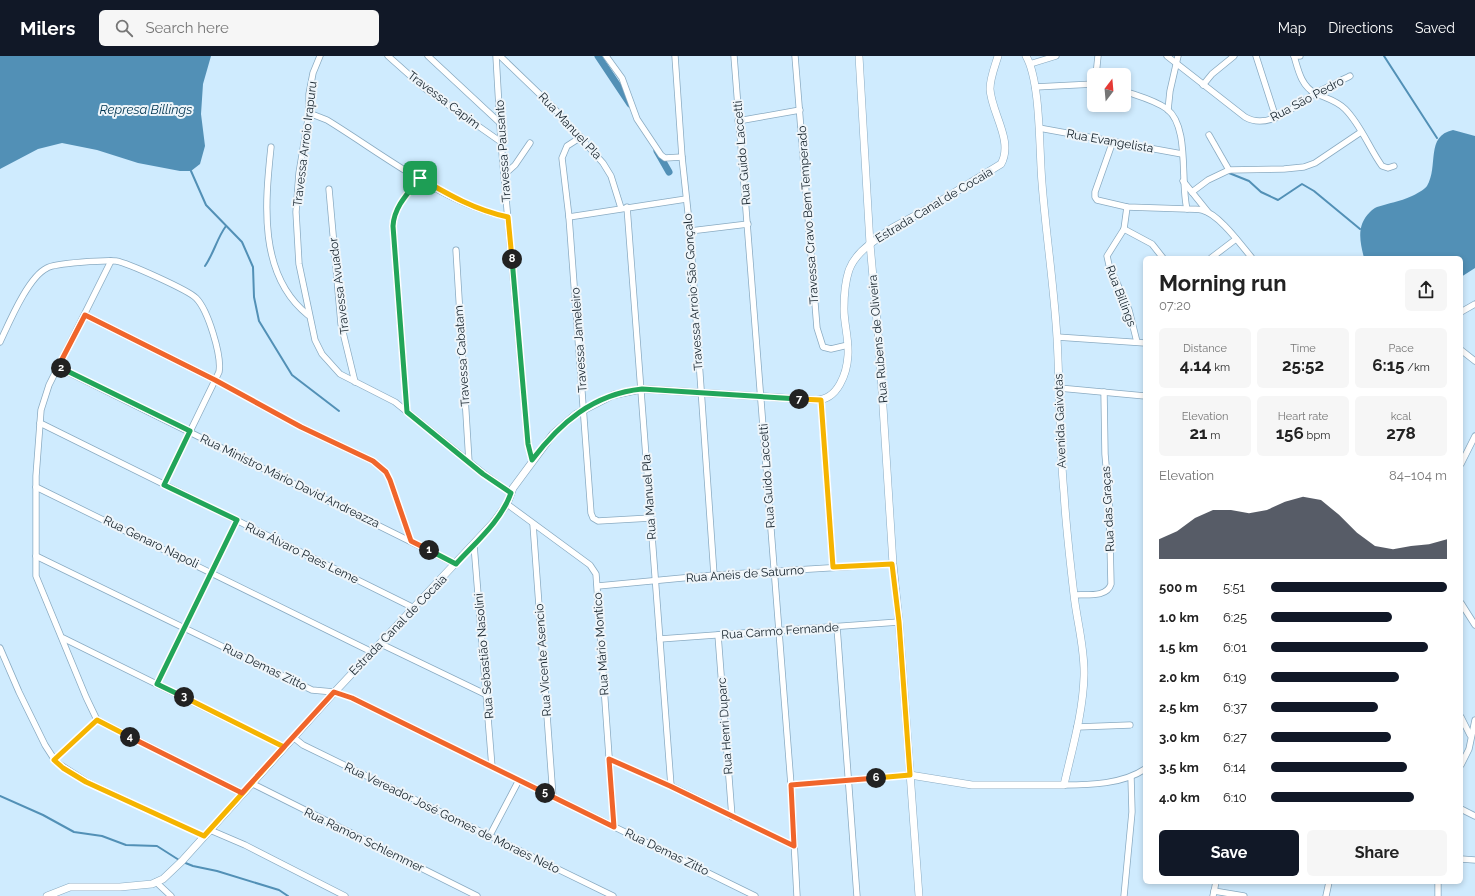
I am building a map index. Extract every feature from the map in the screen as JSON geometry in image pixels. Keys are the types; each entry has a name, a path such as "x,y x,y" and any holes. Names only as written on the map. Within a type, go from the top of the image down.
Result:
{"main road":[{"name":"Rua Rubens de Oliveira","path":"859,56 870,244 880,344 892,564 899,622 919,896"},
{"name":"Estrada Canal de Cocaia","path":"46,896 70,887 120,886 156,882 170,872 210,830 334,692 474,545 507,504 511,493 532,460 560,427 584,409 613,395 642,389 821,400 831,395 839,386 848,360 844,306 848,277 856,258 870,244 892,228 1001,164 1003,158 1003,142 990,90 992,76 998,56"},
{"name":"Avenida Gaivotas","path":"1026,56 1030,64 1039,128 1045,227 1057,337 1063,487 1074,595 1084,662 1083,690 1077,728 1064,785"},
{"path":"1030,64 1031,56"},
{"path":"910,775 972,785 1064,785"}],"street":[{"name":"Travessa Arroio Irapuru","path":"320,56 310,86 309,113 299,173 296,212 299,264 308,315 315,340 322,354 340,374 380,393 407,412 469,462 511,493"},
{"name":"Travessa Capim","path":"388,56 424,88 501,142"},
{"path":"428,56 500,122"},
{"name":"Travessa Pausanto","path":"496,56 501,142 528,444 532,460"},
{"name":"Rua Manuel Pla","path":"500,56 581,137 607,169 624,208 642,389 670,786"},
{"path":"606,56 626,86 637,119 661,155 665,158 682,157"},
{"name":"Travessa Arroio São Gonçalo","path":"674,56 682,157 690,231 714,575"},
{"name":"Rua Guido Laccetti","path":"734,56 791,785 797,896"},
{"name":"Travessa Cravo Bem Temperado","path":"795,56 808,225 819,338 823,347 827,349 848,345"},
{"path":"1030,64 1056,56"},
{"path":"1097,68 1098,56"},
{"name":"Rua São Pedro","path":"1167,56 1176,59 1203,85 1250,120 1261,122 1276,118 1350,76"},
{"path":"1203,85 1212,74 1234,56"},
{"path":"1256,56 1276,118"},
{"path":"1300,56 1294,56 1304,83 1316,94 1332,100 1342,106 1361,132 1382,166 1388,168 1394,166"},
{"path":"1168,110 1176,59"},
{"path":"1034,87 1087,84"},
{"path":"1131,93 1148,99 1168,110 1181,132 1186,209"},
{"path":"738,121 800,110"},
{"path":"309,113 327,120 420,178 467,205 479,210 508,217"},
{"name":"Rua Evangelista","path":"1039,128 1182,154"},
{"path":"1192,192 1213,178 1229,170 1304,167 1315,163 1361,132"},
{"path":"1210,135 1229,170"},
{"name":"Travessa Jameleiro","path":"581,137 567,146 562,158 569,216 593,518 598,520 651,518"},
{"path":"1112,142 1099,178 1095,197 1100,202 1127,207 1203,210 1208,212"},
{"path":"504,174 515,165 530,143"},
{"path":"271,147 266,206 271,251 288,294 308,315"},
{"path":"407,412 393,218 398,206 420,178"},
{"path":"1183,181 1208,212 1236,239 1250,256"},
{"name":"Travessa Avuador","path":"329,189 341,324 355,382"},
{"path":"569,216 686,199"},
{"name":"Rua Billings","path":"1127,207 1124,229 1107,253 1107,259 1129,310 1137,342"},
{"path":"690,231 748,224"},
{"path":"1124,229 1152,244 1161,256"},
{"path":"1214,256 1236,239"},
{"name":"Travessa Cabatam","path":"456,250 469,462"},
{"path":"112,261 46,393 40,423 36,487 37,578 97,720 242,793"},
{"path":"0,342 24,295 40,273 46,268 59,265 112,261 132,266 187,292 198,300 206,314 217,350 220,366 215,380 164,485"},
{"path":"1463,311 1475,304"},
{"path":"85,315 215,380 301,427 373,461 386,472 390,480 411,541"},
{"path":"1057,337 1143,343"},
{"path":"1463,351 1475,360"},
{"name":"Rua Ministro Mário David Andreazza","path":"58,367 456,564"},
{"path":"1059,388 1143,396"},
{"name":"Rua das Graças","path":"1074,595 1104,594 1110,589 1111,584 1109,499 1104,436 1104,392"},
{"path":"821,400 833,567"},
{"name":"Rua Álvaro Paes Leme","path":"40,423 414,608"},
{"path":"1463,460 1475,436"},
{"name":"Rua Genaro Napoli","path":"36,487 372,652"},
{"name":"Rua Mário Montico","path":"507,504 590,565 596,574 614,827"},
{"path":"157,684 237,520"},
{"name":"Rua Vicente Asencio","path":"533,524 553,797"},
{"name":"Rua Sebastião Nasolini","path":"474,545 488,695 492,767"},
{"name":"Rua Demas Zitto","path":"36,556 312,690 334,692 352,698 755,896"},
{"name":"Rua Anéis de Saturno","path":"598,586 714,575 892,564"},
{"path":"1463,606 1475,625"},
{"name":"Rua Carmo Fernande","path":"660,639 779,632 899,622"},
{"path":"837,627 857,896"},
{"name":"Rua Henri Duparc","path":"718,635 732,817"},
{"path":"63,638 284,747"},
{"path":"380,644 488,695"},
{"path":"0,648 19,692 54,760 63,768 86,782 204,836"},
{"path":"54,760 97,720"},
{"path":"1463,720 1470,735"},
{"path":"1463,762 1469,749 1470,735 1475,720"},
{"path":"1077,728 1130,725"},
{"name":"Rua Vereador José Gomes de Moraes Neto","path":"294,737 303,745 490,835 611,896"},
{"path":"1469,749 1475,752"},
{"path":"609,759 670,786 794,846"},
{"path":"1064,785 1085,784 1131,777 1143,770"},
{"path":"791,785 910,775"},
{"path":"1124,896 1132,812 1131,777"},
{"path":"490,835 519,780"},
{"name":"Rua Ramon Schlemmer","path":"251,783 477,896"},
{"path":"1463,810 1475,816"},
{"path":"210,830 245,845 345,896"},
{"path":"1463,860 1475,860"},
{"path":"156,882 171,896"},
{"path":"1216,884 1214,894 1244,896"},
{"path":"1326,896 1329,884"},
{"path":"1438,884 1438,896"}],"water":[{"name":"Represa Billings","path":"0,56 211,56 203,84 201,114 205,146 200,164 191,171 180,171 138,163 97,150 62,143 38,149 0,169"},
{"path":"1453,130 1475,136 1475,268 1463,276 1463,256 1364,256 1360,234 1366,217 1376,207 1407,198 1418,193 1427,186 1432,170 1436,145 1439,138 1444,133"}],"waterway":[{"path":"598,56 630,104"},
{"path":"1384,56 1437,138"},
{"path":"657,151 669,172"},
{"path":"191,171 206,205 242,242 253,267 254,297 259,321 292,375 339,411"},
{"path":"1229,173 1249,181 1261,192 1278,200 1302,184 1314,191 1360,229"},
{"path":"205,266 226,226"},
{"path":"0,796 43,815 74,832 102,836 126,845 157,846 179,860"},
{"path":"183,862 279,890 288,896"}],"route":[{"path":"420,178 398,206 393,218 407,412 483,474 511,493 507,504 500,515 456,564 411,541 390,480 386,472 373,461 301,427 215,380 85,315 58,367 190,431 164,485 237,520 157,684 284,747 204,836 129,803 86,782 63,768 54,760 97,720 242,793 269,763 284,747 294,737 334,692 352,698 614,827 609,759 670,786 794,846 791,785 910,775 899,622 892,564 833,567 821,400 642,389 623,392 602,399 576,414 553,434 532,460 528,444 508,217 479,210 467,205 420,178"}]}
